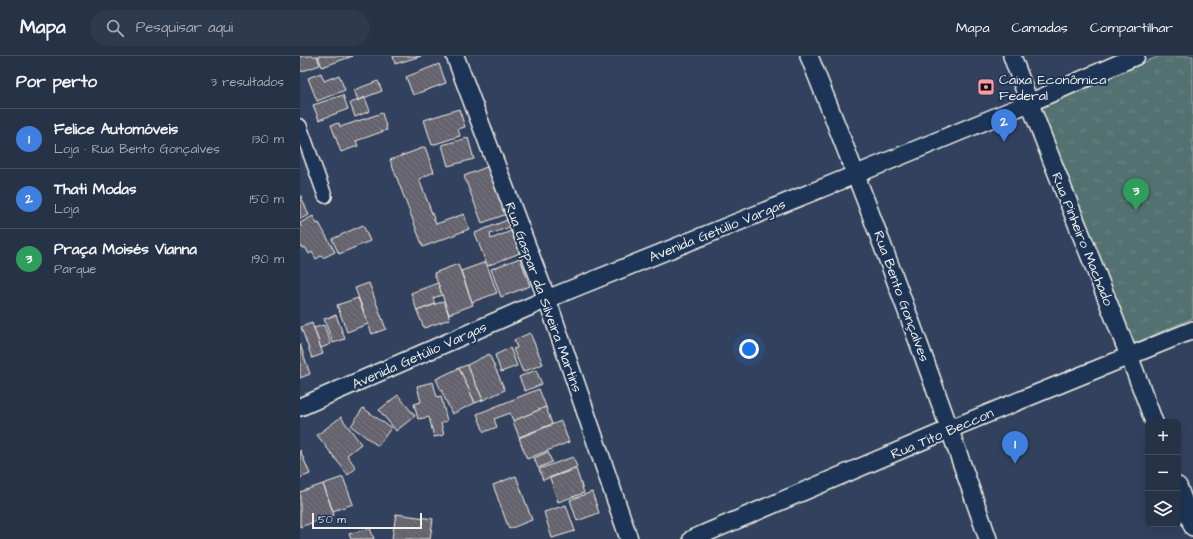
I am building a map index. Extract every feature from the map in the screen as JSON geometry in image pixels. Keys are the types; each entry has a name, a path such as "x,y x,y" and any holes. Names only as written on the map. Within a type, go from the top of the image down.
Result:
{"street":[{"name":"Rua Gaspar da Silveira Martins","path":"455,56 547,299 629,539"},
{"name":"Rua Bento Gonçalves","path":"809,56 857,174 950,429 988,539"},
{"name":"Rua Pinheiro Machado","path":"1012,56 1029,103 1130,356 1153,419"},
{"name":"Avenida Getúlio Vargas","path":"300,407 547,299 857,174 1029,103 1136,56"},
{"path":"300,126 325,196"},
{"name":"Rua Tito Beccon","path":"692,539 950,429 1193,330"},
{"path":"1180,491 1193,527"}],"green space":[{"path":"1160,56 1193,56 1193,318 1131,345 1038,104"}],"building":[{"path":"300,56 317,56 320,65 300,72"},
{"path":"318,56 353,56 322,67"},
{"path":"393,56 421,56 395,64"},
{"path":"439,64 446,83 413,95 406,77"},
{"path":"321,73 324,81 339,75 345,90 317,101 308,78"},
{"path":"378,81 382,91 358,100 354,90"},
{"path":"343,95 348,109 319,120 313,105"},
{"path":"365,98 370,111 355,117 350,103"},
{"path":"459,109 465,127 458,129 460,136 432,145 424,120"},
{"path":"382,113 387,130 356,141 358,146 341,152 331,125 339,123 340,127"},
{"path":"468,138 474,159 448,166 442,145"},
{"path":"425,147 434,172 419,179 436,224 464,214 469,229 423,247 390,160"},
{"path":"489,166 507,214 482,223 464,176"},
{"path":"300,194 309,215 300,219"},
{"path":"313,216 317,224 319,223 335,252 323,258 321,256 316,259 312,252 309,254 305,247 303,249 301,246 300,247 300,223"},
{"path":"507,220 510,227 490,234 491,239 511,231 520,253 487,266 475,233"},
{"path":"363,225 370,241 339,254 332,239"},
{"path":"520,258 530,286 501,297 491,269"},
{"path":"486,262 497,293 472,302 461,271"},
{"path":"458,264 473,305 449,314 434,273"},
{"path":"369,283 386,329 372,334 355,288"},
{"path":"438,283 442,295 433,298 435,304 417,311 411,293"},
{"path":"358,298 368,324 347,332 337,305"},
{"path":"444,301 450,319 424,328 417,311"},
{"path":"336,315 345,339 333,343 324,319"},
{"path":"312,323 323,354 312,358 301,327"},
{"path":"324,325 331,344 321,348 314,328"},
{"path":"530,333 543,364 523,372 513,349 517,348 514,340"},
{"path":"300,344 310,374 300,378"},
{"path":"510,348 517,366 501,372 495,355"},
{"path":"489,354 505,390 483,400 467,365"},
{"path":"467,365 483,400 475,403 459,368"},
{"path":"459,368 475,403 452,414 436,379"},
{"path":"536,370 542,384 525,391 519,377"},
{"path":"433,382 437,397 441,396 447,421 441,423 444,435 434,437 429,417 418,419 414,404 421,402 417,386"},
{"path":"539,389 546,407 513,421 510,413 494,419 497,427 484,432 477,414"},
{"path":"398,395 415,416 396,431 379,410"},
{"path":"546,407 552,424 519,437 513,421"},
{"path":"363,408 391,428 378,446 351,426"},
{"path":"341,417 361,444 347,455 356,468 348,475 317,435"},
{"path":"561,421 569,442 527,459 519,438"},
{"path":"300,450 310,474 300,478"},
{"path":"548,452 552,462 538,468 534,458"},
{"path":"573,457 577,467 543,480 539,469"},
{"path":"576,469 584,493 558,502 550,478"},
{"path":"516,476 532,520 509,529 493,485"},
{"path":"343,477 353,504 333,511 323,484"},
{"path":"323,484 334,515 300,527 300,492"},
{"path":"592,492 599,513 577,521 570,500"},
{"path":"566,505 575,531 552,538 544,512"},
{"path":"396,514 433,519 430,539 392,539"},
{"path":"370,528 374,539 351,539 349,534"}],"place":[{"name":"Caixa Econômica Federal","path":"986,87"},
{"name":"Thati Modas","path":"1004,142"},
{"name":"Praça Moisés Vianna","path":"1136,211"},
{"name":"Felice Automóveis","path":"1015,464"}]}
